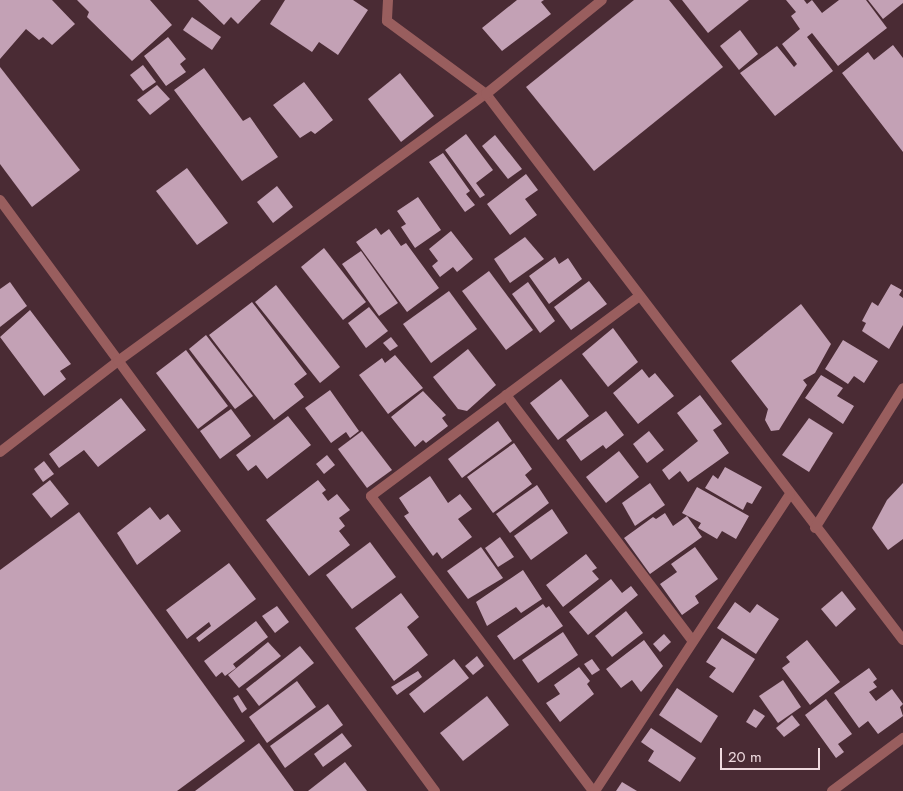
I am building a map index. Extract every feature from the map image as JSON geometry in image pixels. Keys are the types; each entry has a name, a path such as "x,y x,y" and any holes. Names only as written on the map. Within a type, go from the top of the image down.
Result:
{"street":[{"path":"388,0 387,21 486,94 815,528 903,640"},
{"path":"0,452 118,361 486,94 602,0"},
{"path":"0,200 436,791"},
{"path":"640,296 371,496 594,791 790,494"},
{"path":"815,528 903,388"},
{"path":"506,395 693,641"},
{"path":"832,791 903,738"}],"building":[{"path":"0,0 52,0 75,24 52,45 43,37 39,40 26,29 0,59"},
{"path":"77,0 150,0 172,25 132,61 87,17 89,12"},
{"path":"198,0 261,0 238,24 231,17 224,25"},
{"path":"285,0 353,0 368,10 338,55 319,42 312,52 270,24"},
{"path":"517,0 544,0 541,2 551,14 502,51 482,28"},
{"path":"634,0 669,0 723,67 594,171 526,87"},
{"path":"682,0 749,0 708,33"},
{"path":"786,0 804,0 807,4 812,0 822,13 839,0 866,0 887,28 838,66 812,33 807,37 833,71 775,116 740,73 777,46 794,67 797,64 782,44 800,29 791,16 796,12"},
{"path":"868,0 903,0 903,3 883,19"},
{"path":"192,17 221,37 212,50 183,30"},
{"path":"740,30 758,54 739,70 720,46"},
{"path":"168,37 186,59 180,64 186,72 166,86 144,56"},
{"path":"893,45 903,58 903,152 842,73 868,52 874,60"},
{"path":"143,65 156,82 143,91 130,75"},
{"path":"0,67 80,170 32,207 0,164"},
{"path":"204,68 243,121 250,117 278,157 242,181 174,90"},
{"path":"400,73 434,116 401,142 368,99"},
{"path":"304,82 333,120 315,134 311,131 300,138 273,105"},
{"path":"157,85 170,99 150,115 137,100"},
{"path":"466,134 493,170 476,183 485,195 480,198 445,150"},
{"path":"495,135 522,169 508,179 482,146"},
{"path":"443,153 470,191 466,194 475,205 465,212 429,162"},
{"path":"187,168 228,223 197,245 156,191"},
{"path":"526,174 538,190 525,199 537,215 510,235 487,204"},
{"path":"277,186 293,207 273,223 257,202"},
{"path":"418,197 441,230 415,248 401,227 406,224 397,211"},
{"path":"376,228 381,235 389,229 401,246 406,243 439,288 407,312 356,242"},
{"path":"451,231 473,259 457,272 453,267 440,277 432,266 438,261 429,249"},
{"path":"525,237 544,259 510,283 494,259"},
{"path":"324,248 366,302 343,320 301,267"},
{"path":"361,251 398,303 379,316 342,264"},
{"path":"555,257 559,264 568,258 582,279 549,304 529,276"},
{"path":"489,271 533,330 506,350 462,291"},
{"path":"589,281 607,304 571,330 554,307"},
{"path":"10,282 27,306 0,327 0,289"},
{"path":"528,282 555,321 540,333 512,294"},
{"path":"891,284 902,290 899,295 903,298 903,325 889,349 862,331 866,323 862,321 872,302 878,306"},
{"path":"276,285 340,367 320,383 255,302"},
{"path":"449,291 477,329 431,363 403,324"},
{"path":"252,302 307,374 294,384 304,397 274,420 209,335"},
{"path":"801,304 831,344 815,373 803,380 807,385 779,430 771,431 765,420 768,409 731,361"},
{"path":"369,307 388,331 366,348 348,323"},
{"path":"30,310 71,364 60,371 66,379 44,396 0,337"},
{"path":"613,328 638,362 608,387 582,354"},
{"path":"206,335 253,396 235,409 189,349"},
{"path":"391,337 398,346 390,351 383,343"},
{"path":"843,340 878,361 864,383 854,376 848,384 825,369"},
{"path":"468,349 496,385 467,411 458,409 433,377"},
{"path":"186,350 228,406 198,429 156,373"},
{"path":"395,355 423,388 388,414 359,375 382,358 385,363"},
{"path":"642,369 649,378 655,373 674,396 638,424 613,393"},
{"path":"821,375 843,388 837,396 854,406 843,424 805,398"},
{"path":"561,379 589,416 558,440 530,403"},
{"path":"330,390 359,431 350,438 346,432 331,443 305,408"},
{"path":"423,391 446,415 442,418 448,426 426,443 423,440 415,447 391,417"},
{"path":"700,395 722,424 713,430 729,453 688,482 680,471 669,480 662,470 698,441 677,413"},
{"path":"121,398 146,430 98,467 84,450 59,468 49,454"},
{"path":"231,409 251,436 220,459 200,431"},
{"path":"606,411 624,435 606,449 603,445 581,461 566,440"},
{"path":"288,416 311,445 267,479 256,465 248,471 236,455"},
{"path":"809,418 833,433 809,472 782,455"},
{"path":"498,421 512,441 462,478 448,459"},
{"path":"362,431 392,470 367,488 338,449"},
{"path":"649,431 664,450 647,463 633,444"},
{"path":"514,443 532,469 525,475 532,484 493,513 467,477"},
{"path":"619,451 639,477 606,503 586,477"},
{"path":"327,455 335,465 324,474 316,464"},
{"path":"44,461 54,474 43,482 34,469"},
{"path":"725,467 762,487 752,504 747,502 743,510 705,488 713,475 718,479"},
{"path":"430,476 448,503 460,494 472,509 458,519 472,537 442,559 437,552 433,556 404,516 409,513 399,498"},
{"path":"50,480 69,504 51,518 32,494"},
{"path":"318,480 326,490 322,493 328,501 337,494 350,510 339,518 345,526 339,531 350,545 309,576 266,520"},
{"path":"650,483 665,505 635,526 622,503"},
{"path":"903,483 903,539 888,550 872,528 887,500"},
{"path":"537,485 549,503 510,533 496,514"},
{"path":"697,487 749,516 736,539 722,531 717,539 698,528 701,523 682,513"},
{"path":"150,507 160,520 168,514 181,531 137,565 117,533"},
{"path":"552,509 568,533 531,560 514,536"},
{"path":"79,512 245,741 177,791 0,791 0,570"},
{"path":"665,513 673,526 687,516 702,537 650,574 624,538 653,517 656,519"},
{"path":"500,537 514,557 498,567 485,548"},
{"path":"370,542 396,577 352,609 326,575"},
{"path":"481,547 503,578 468,599 447,571"},
{"path":"695,547 718,579 695,596 699,603 682,615 660,584 677,572 671,564"},
{"path":"586,554 597,568 592,571 599,579 563,607 546,585"},
{"path":"229,563 256,599 199,642 196,638 211,626 209,622 187,639 166,610"},
{"path":"523,570 542,599 521,613 516,607 487,626 476,602"},
{"path":"611,579 622,593 631,586 638,595 588,635 569,612"},
{"path":"842,591 856,609 836,627 821,609"},
{"path":"401,593 419,617 407,627 428,655 394,681 355,628"},
{"path":"735,602 750,613 757,604 779,619 756,654 717,628"},
{"path":"543,604 546,608 549,606 563,626 514,660 497,636"},
{"path":"277,606 289,622 275,633 262,616"},
{"path":"626,611 643,633 612,657 595,636"},
{"path":"256,621 268,637 233,664 236,668 225,676 222,672 216,677 204,661"},
{"path":"563,632 578,655 538,683 522,660"},
{"path":"664,634 671,642 660,652 653,644"},
{"path":"722,638 755,659 733,693 709,677 716,668 706,662"},
{"path":"644,640 663,666 641,692 632,680 621,688 606,669"},
{"path":"807,640 840,682 810,705 782,668 790,662 786,657"},
{"path":"268,642 281,656 239,688 228,675"},
{"path":"300,646 314,663 259,706 246,689"},
{"path":"477,656 484,666 473,675 465,666"},
{"path":"454,659 469,678 424,713 409,694"},
{"path":"592,659 600,670 592,675 584,664"},
{"path":"579,667 590,681 587,684 594,694 560,722 546,703 560,694 554,685"},
{"path":"869,668 877,679 873,682 877,687 869,692 876,701 892,689 903,704 900,707 903,716 878,734 868,721 859,728 834,693"},
{"path":"418,671 422,677 397,695 391,687"},
{"path":"783,680 801,707 778,723 759,696"},
{"path":"297,681 316,707 267,743 249,717"},
{"path":"677,688 718,716 701,743 659,715"},
{"path":"238,695 247,709 242,713 233,698"},
{"path":"487,696 509,725 463,761 440,733"},
{"path":"826,699 852,734 838,744 844,752 836,758 805,715"},
{"path":"328,704 343,725 285,768 270,746"},
{"path":"754,709 765,716 756,728 746,722"},
{"path":"792,715 800,725 784,737 776,728"},
{"path":"651,728 696,758 680,782 648,761 654,751 641,742"},
{"path":"342,733 352,746 323,767 314,754"},
{"path":"259,743 294,791 195,791"},
{"path":"345,762 367,791 308,791"},
{"path":"622,782 637,791 616,791"}]}
